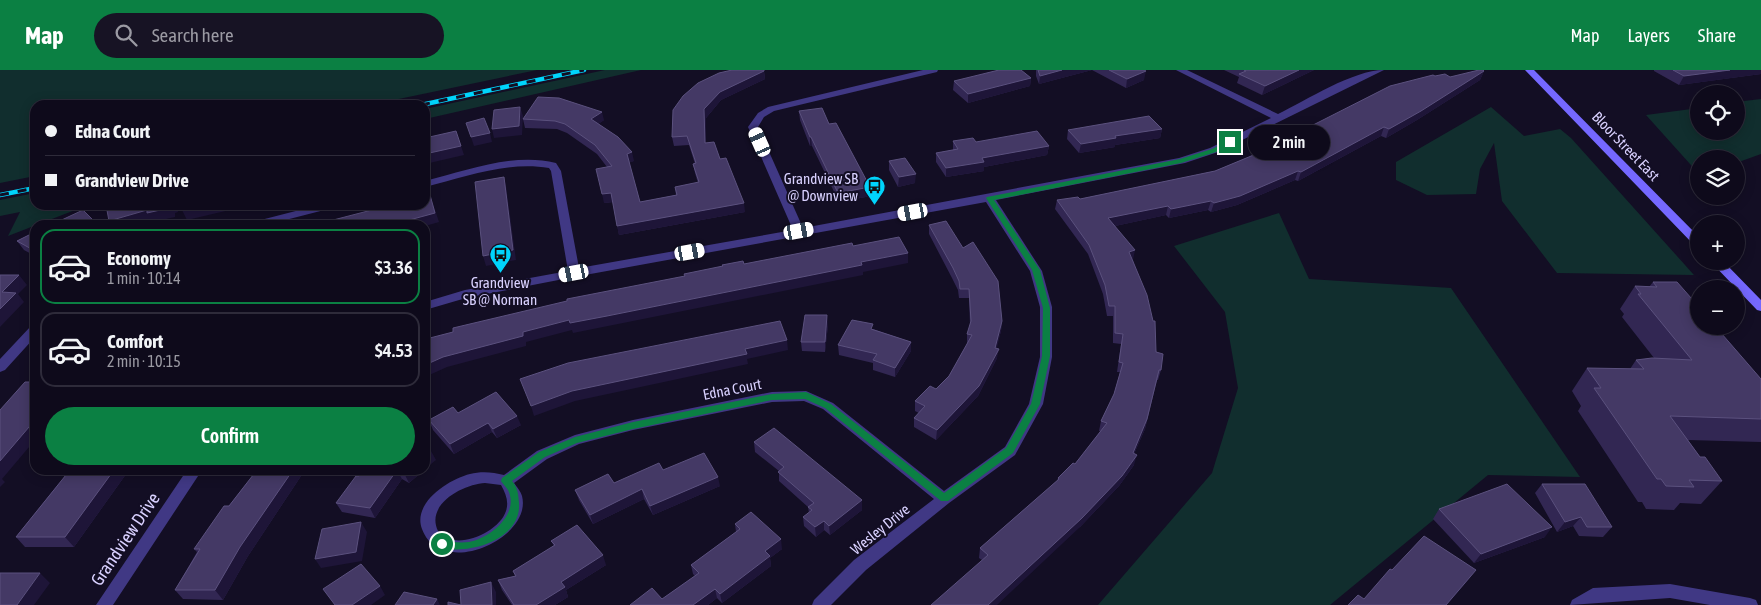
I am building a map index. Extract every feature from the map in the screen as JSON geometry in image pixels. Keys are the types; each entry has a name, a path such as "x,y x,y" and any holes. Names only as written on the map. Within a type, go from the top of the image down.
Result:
{"main road":[{"name":"Bloor Street East","path":"1530,70 1690,235"},
{"path":"1725,270 1761,307"}],"street":[{"path":"799,231 753,127 761,115 771,109 796,102 934,70"},
{"path":"1180,70 1278,118"},
{"path":"430,304 465,294 574,273 989,198 1181,161 1214,150 1358,78 1380,70"},
{"path":"430,183 521,162 542,162 552,165 556,171 574,273"},
{"name":"Wesley Drive","path":"820,605 860,565 1010,450 1036,404 1046,356 1046,308 1036,270 989,198"},
{"path":"273,220 312,210"},
{"path":"0,367 30,334"},
{"name":"Edna Court","path":"506,481 542,455 575,440 633,425 772,397 806,396 828,406 944,499"},
{"name":"Grandview Drive","path":"104,605 192,475"},
{"path":"493,477 506,481 513,489 515,510 509,522 499,532 470,546 455,547 442,544 433,537 428,528 427,517 432,506 440,496 452,487 465,481 493,477"},
{"path":"1578,605 1593,596 1670,591 1750,605"}],"green space":[{"path":"0,70 537,70 394,100 30,100 30,177 0,183"},
{"path":"605,70 641,70 430,118 430,108"},
{"path":"1761,99 1761,154 1745,160 1745,150 1690,150 1690,164 1646,115 1690,109 1690,140 1745,140 1745,101"},
{"path":"1491,107 1524,136 1560,129 1571,138 1694,275 1557,273 1502,201 1494,143 1480,169 1476,194 1427,195 1396,180 1396,162"},
{"path":"30,194 30,210 75,210 49,220 30,220 30,227 8,236 20,212 0,216 0,200"},
{"path":"1279,213 1309,279 1451,288 1580,477 1488,475 1330,605 1098,605 1212,473 1238,388 1225,312 1174,246"}],"building":[{"path":"732,70 764,71 720,92 704,109 705,143 714,142 720,159 726,158 744,203 617,226 611,193 602,194 596,169 612,166 595,145 565,124 555,121 523,119 538,97 559,98 602,112 591,119 618,137 632,152 627,154 640,202 677,195 675,187 699,182 693,164 696,163 687,136 672,137 673,110 683,96 698,83 719,73"},
{"path":"999,70 1021,70 1031,78 968,94 954,81"},
{"path":"1038,70 1062,70 1040,76"},
{"path":"1109,70 1144,70 1146,71 1127,79"},
{"path":"1244,70 1299,70 1265,86 1239,74 1246,71"},
{"path":"1479,70 1484,71 1421,111 1389,129 1384,127 1301,172 1298,171 1240,196 1214,203 1211,201 1171,209 1168,206 1108,218 1135,250 1129,252 1147,295 1153,321 1155,321 1156,352 1163,354 1161,370 1159,370 1147,419 1133,453 1137,455 1122,476 1082,518 988,605 931,605 988,555 980,548 1059,479 1073,463 1075,464 1107,423 1101,421 1114,394 1123,363 1119,362 1123,334 1115,333 1115,306 1109,306 1105,285 1089,245 1057,200 1078,197 1080,199 1215,171 1256,154 1390,86 1433,75 1445,74 1450,77"},
{"path":"1673,70 1730,70 1684,76"},
{"path":"520,107 519,126 492,129 494,110"},
{"path":"822,108 829,124 836,123 870,187 838,193 799,111"},
{"path":"1149,116 1162,129 1115,136 1116,138 1081,144 1068,130"},
{"path":"484,118 490,133 471,137 466,123"},
{"path":"456,131 461,146 430,153 430,137"},
{"path":"1037,131 1049,146 982,158 984,162 946,168 936,153 958,149 953,141 973,138 976,142"},
{"path":"905,158 916,174 899,177 889,161"},
{"path":"504,177 513,250 483,256 475,182"},
{"path":"430,195 435,213 409,220 333,220 372,210 430,210"},
{"path":"83,210 93,220 62,220"},
{"path":"107,210 147,210 112,220 109,220"},
{"path":"147,210 160,210 147,213"},
{"path":"946,221 963,248 973,242 998,281 1002,321 995,348 999,349 979,386 937,430 914,418 925,406 915,401 930,386 936,389 949,376 972,335 967,334 971,321 969,289 960,289 959,281 953,268 929,225"},
{"path":"30,234 30,248 17,241"},
{"path":"899,237 908,253 861,262 862,265 607,316 570,323 569,320 523,332 523,336 443,357 430,363 430,338 453,332 453,328 567,301 567,299 685,276 684,274 722,265 743,261 744,264 852,243 853,246"},
{"path":"0,275 19,275 2,292 16,293 0,309"},
{"path":"1653,282 1677,282 1690,297 1690,335 1723,335 1761,379 1761,419 1670,416 1700,457 1705,457 1722,481 1689,480 1694,487 1666,486 1661,479 1657,479 1594,388 1601,388 1587,368 1644,369 1636,360 1652,358 1692,360 1638,294 1641,294 1635,286 1657,287"},
{"path":"805,315 827,315 825,342 801,342"},
{"path":"852,320 873,324 871,329 911,342 895,368 873,360 877,354 838,345"},
{"path":"780,321 787,340 745,349 747,354 572,391 531,406 520,379 568,363"},
{"path":"25,382 30,382 30,426 0,461 0,410"},
{"path":"496,392 517,416 493,429 488,423 450,444 430,419 453,407 458,413"},
{"path":"774,428 862,500 829,526 824,521 815,527 803,517 812,510 808,507 814,503 778,472 784,467 754,442"},
{"path":"704,453 718,477 650,506 642,489 590,515 575,490 608,474 614,483 659,463 663,470"},
{"path":"66,475 110,475 65,537 16,537"},
{"path":"253,475 290,475 240,547 215,590 175,590 200,549 194,549 224,506 229,506"},
{"path":"393,475 370,508 336,503 356,476"},
{"path":"1507,484 1552,527 1481,554 1439,509"},
{"path":"1542,484 1585,484 1612,527 1587,527 1581,517 1565,522"},
{"path":"751,512 781,539 765,551 770,556 720,594 715,589 693,605 630,605 652,588 662,599 699,573 691,565 740,529 735,524"},
{"path":"361,522 356,552 315,559 322,529"},
{"path":"577,525 603,555 561,582 565,587 536,605 514,605 498,580 516,576 513,571 555,545 551,541"},
{"path":"1424,536 1476,570 1446,605 1348,605 1358,595 1364,599 1390,569 1392,570"},
{"path":"361,564 380,586 352,605 335,605 323,589"},
{"path":"0,573 40,573 17,605 0,605"},
{"path":"491,582 492,605 461,605 460,590"},
{"path":"404,592 437,599 433,605 395,605"},
{"path":"448,602 461,605 448,605"}],"railway":[{"path":"430,103 584,70"},
{"path":"0,195 30,189"}],"place":[{"name":"Grandview SB @ Downview","path":"874,206"},
{"name":"Grandview SB @ Norman","path":"500,273"}],"route":[{"path":"442,544 455,547 470,546 499,532 509,522 515,510 513,489 506,481 542,455 575,440 633,425 772,397 806,396 828,406 944,499 1010,450 1036,404 1046,356 1046,308 1036,270 989,198 1181,161 1214,150 1230,142"}]}
